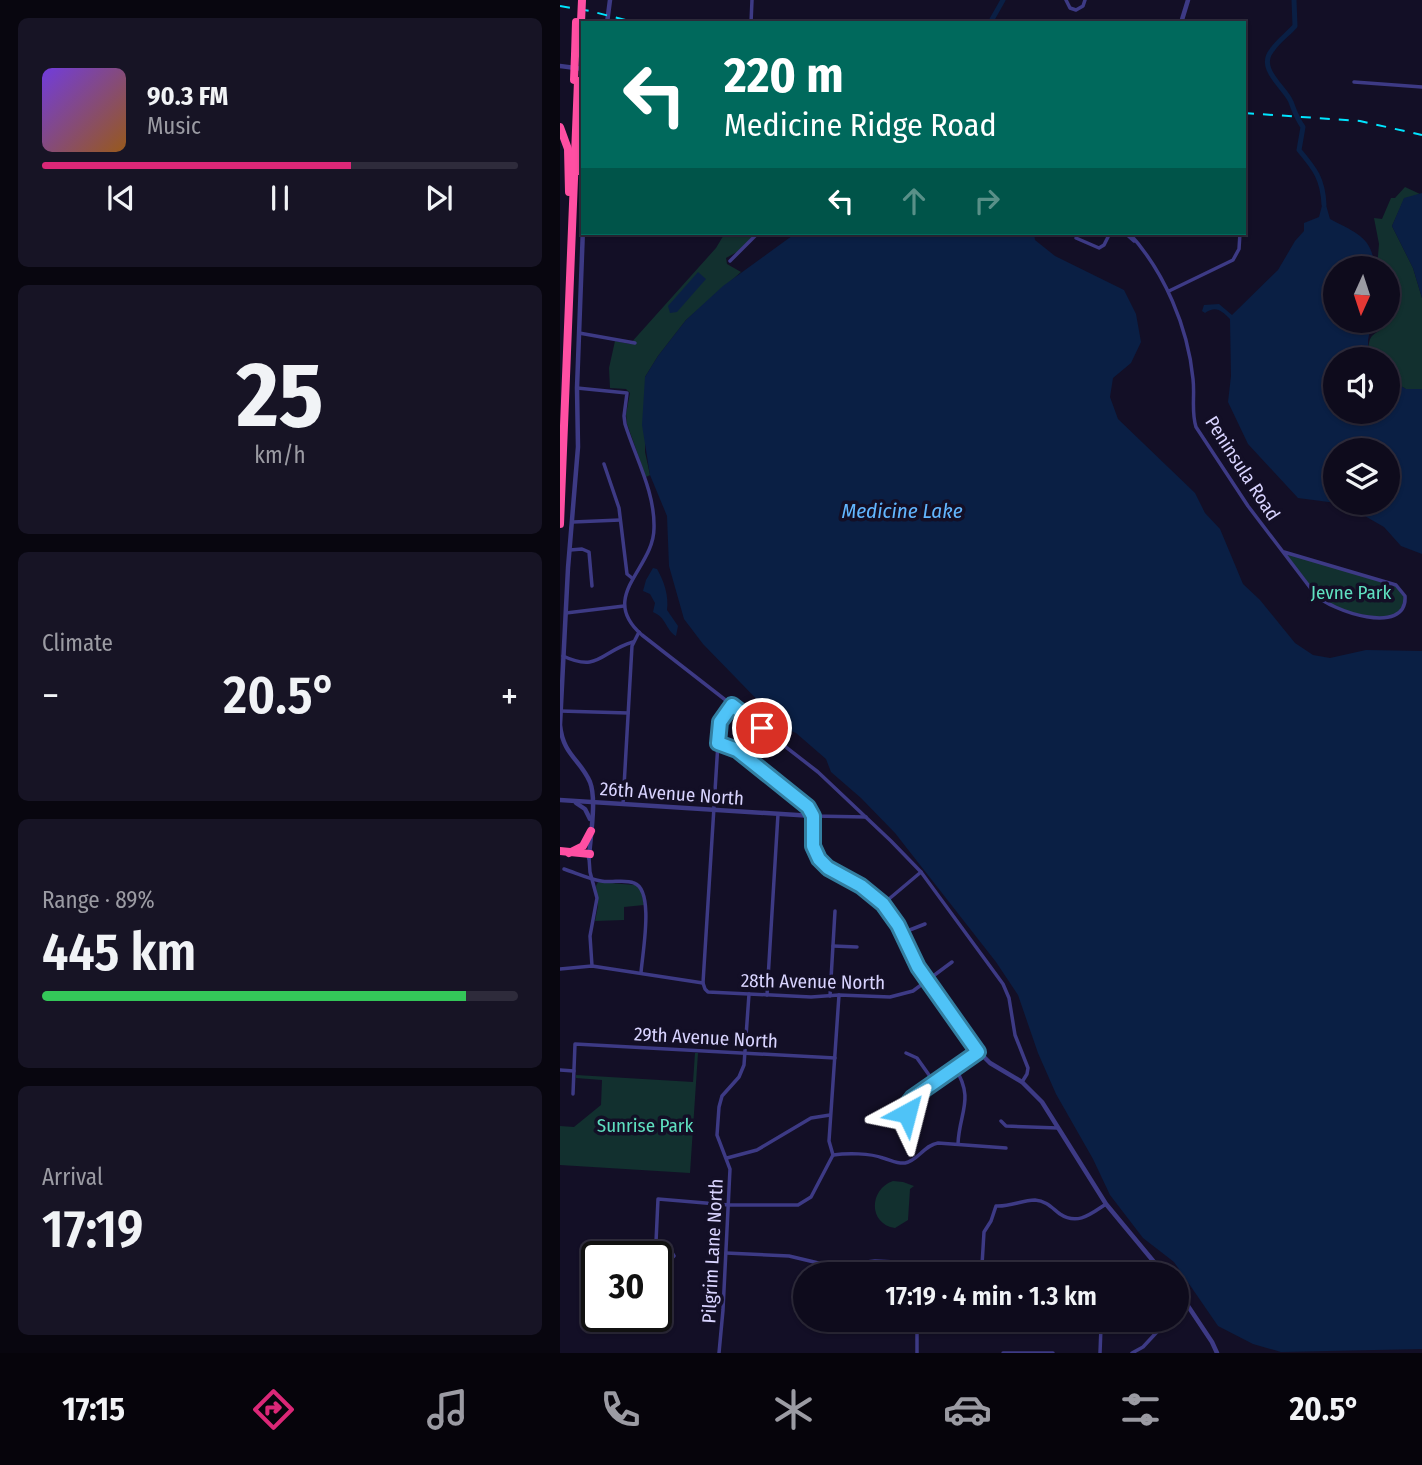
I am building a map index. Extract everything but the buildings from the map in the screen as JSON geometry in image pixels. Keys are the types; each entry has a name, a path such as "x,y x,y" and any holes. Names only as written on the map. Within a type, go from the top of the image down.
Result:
{"highway":[{"path":"560,524 580,0"},
{"path":"560,439 576,81"},
{"path":"560,128 568,149 569,202"},
{"path":"572,233 581,164"},
{"path":"565,852 583,846 591,828"},
{"path":"565,852 589,856"},
{"path":"560,858 589,856"}],"street":[{"path":"607,21 610,0"},
{"path":"751,21 752,0"},
{"path":"1066,0 1070,8 1076,10 1083,6 1085,0"},
{"path":"1182,21 1188,0"},
{"path":"560,66 581,69"},
{"path":"1354,82 1422,87"},
{"path":"583,235 577,388 578,447 561,710 562,739 589,781 592,802 589,856 591,878 597,898 590,936 592,966"},
{"path":"730,261 756,235"},
{"path":"1076,238 1099,248 1103,247 1109,235"},
{"name":"Peninsula Road","path":"1129,235 1168,291 1190,363 1194,383 1193,412 1196,427 1237,490 1283,552 1315,594 1330,606 1347,612 1384,618 1396,615 1404,607 1405,596 1396,585 1283,552"},
{"path":"1168,291 1233,260 1239,249 1240,235"},
{"path":"579,333 635,343"},
{"path":"577,388 622,390 627,395 625,424 648,488 654,528 651,549 632,578 624,606 628,620 639,632 818,772 921,872 1003,984 1009,998 1015,1035 1028,1068 1022,1082"},
{"path":"604,464 621,520 626,570 632,578"},
{"path":"573,522 621,520"},
{"path":"570,550 582,549 589,552 592,586"},
{"path":"566,613 624,606"},
{"path":"623,804 633,642 639,632"},
{"path":"563,656 579,663 589,663 633,642"},
{"path":"560,969 592,966 703,983 720,722 732,705"},
{"path":"561,710 629,713"},
{"path":"718,743 737,750 808,807 813,816 812,840 819,859 828,868 861,886 883,904 902,933 911,956 978,1052 989,1063 1022,1082 1042,1102 1106,1203 1155,1262"},
{"name":"26th Avenue North","path":"560,800 866,817"},
{"path":"572,801 585,809 591,828"},
{"path":"767,995 778,814"},
{"path":"564,869 608,882 632,882 642,889 646,919 641,973"},
{"path":"883,904 921,872"},
{"path":"830,996 835,911"},
{"path":"902,933 925,923"},
{"path":"833,946 857,947"},
{"name":"28th Avenue North","path":"703,983 708,992 898,996 913,991 952,962"},
{"name":"Pilgrim Lane North","path":"719,1353 730,1168 717,1135 719,1107 722,1096 743,1069 749,994"},
{"path":"656,1241 658,1199 729,1205 798,1205 805,1203 812,1195 833,1155 829,1141 839,995"},
{"name":"29th Avenue North","path":"574,1071 575,1044 835,1058"},
{"path":"907,1113 909,1100 978,1052"},
{"path":"906,1053 917,1058 934,1083"},
{"path":"955,1068 962,1079 966,1095 965,1110 958,1129 958,1144"},
{"path":"560,1070 574,1071 573,1094"},
{"path":"727,1158 757,1150 811,1118 830,1115"},
{"path":"1001,1121 1006,1126 1058,1128"},
{"path":"833,1155 879,1157 905,1163 933,1144 1006,1148"},
{"path":"982,1262 984,1232 996,1206 1035,1200 1047,1203 1066,1216 1079,1218 1088,1217 1106,1203"},
{"path":"726,1253 789,1256 820,1262"},
{"path":"869,1262 891,1262"},
{"path":"1189,1307 1217,1353"},
{"path":"917,1332 917,1353"},
{"path":"1100,1353 1101,1332"},
{"path":"1132,1353 1143,1347 1157,1332"},
{"path":"1003,1353 1053,1353"}],"green space":[{"path":"1405,187 1420,194 1404,199 1392,226 1413,268 1422,298 1422,389 1406,389 1400,386 1400,347 1368,347 1371,337 1376,333 1400,333 1400,256 1378,256 1379,244 1374,218 1382,219 1391,198 1395,198"},
{"path":"724,235 754,235 737,252 726,258 727,264 741,272 686,320 645,377 645,452 650,475 646,477 627,424 630,393 626,389 610,388 609,368 615,341 630,344 716,248"},
{"name":"Jevne Park","path":"1284,552 1396,585 1405,596 1400,613 1384,618 1347,612 1324,603"},
{"path":"598,882 635,885 641,890 644,905 624,907 624,920 595,921"},
{"name":"Sunrise Park","path":"695,1053 698,1053 690,1173 560,1165 560,1126 574,1127 601,1105 602,1080 576,1078 576,1075 693,1082"},
{"path":"893,1181 914,1186 910,1189 908,1220 895,1228 880,1220 875,1206 879,1191"}],"water":[{"path":"1422,193 1422,298 1413,268 1392,226 1404,198"},
{"path":"1324,198 1330,219 1361,237 1372,256 1323,256 1323,333 1369,333 1368,347 1323,347 1323,424 1400,424 1400,386 1406,389 1422,389 1422,554 1401,546 1384,527 1363,515 1400,515 1400,438 1323,438 1323,501 1298,498 1248,444 1228,402 1231,376 1230,319 1216,309 1205,313 1202,311 1204,305 1219,304 1232,315 1278,270 1304,231 1304,223 1319,217"},
{"name":"Medicine Lake","path":"793,235 1034,235 1035,240 1055,256 1124,290 1136,314 1141,342 1131,363 1113,378 1110,397 1118,419 1195,493 1205,513 1220,529 1243,584 1260,600 1295,643 1313,655 1330,658 1366,650 1422,651 1422,1349 1281,1352 1253,1344 1218,1326 1189,1284 1189,1262 1174,1262 1143,1238 1110,1195 1056,1094 1038,1053 1018,995 996,962 895,833 831,772 826,759 796,733 776,725 771,714 703,644 684,619 669,566 667,516 650,475 642,425 645,377 686,320 723,286"},
{"path":"698,272 706,279 677,312 670,313 668,306"},
{"path":"653,568 657,569 664,584 667,610 678,626 676,636 661,617 653,612 655,603 650,594 643,591"}],"waterway":[{"path":"991,21 1003,0"},
{"path":"1294,0 1295,26 1272,50 1268,64 1303,127 1299,150 1317,175 1324,205"}],"railway":[{"path":"560,6 629,21"},
{"path":"1246,113 1360,121 1422,135"},
{"path":"661,236 679,235"}],"route":[{"path":"762,728 732,705 721,719 718,743 737,750 808,807 813,816 813,846 819,859 828,868 861,886 883,904 898,925 911,956 925,978 978,1052 909,1100 907,1113"}]}
